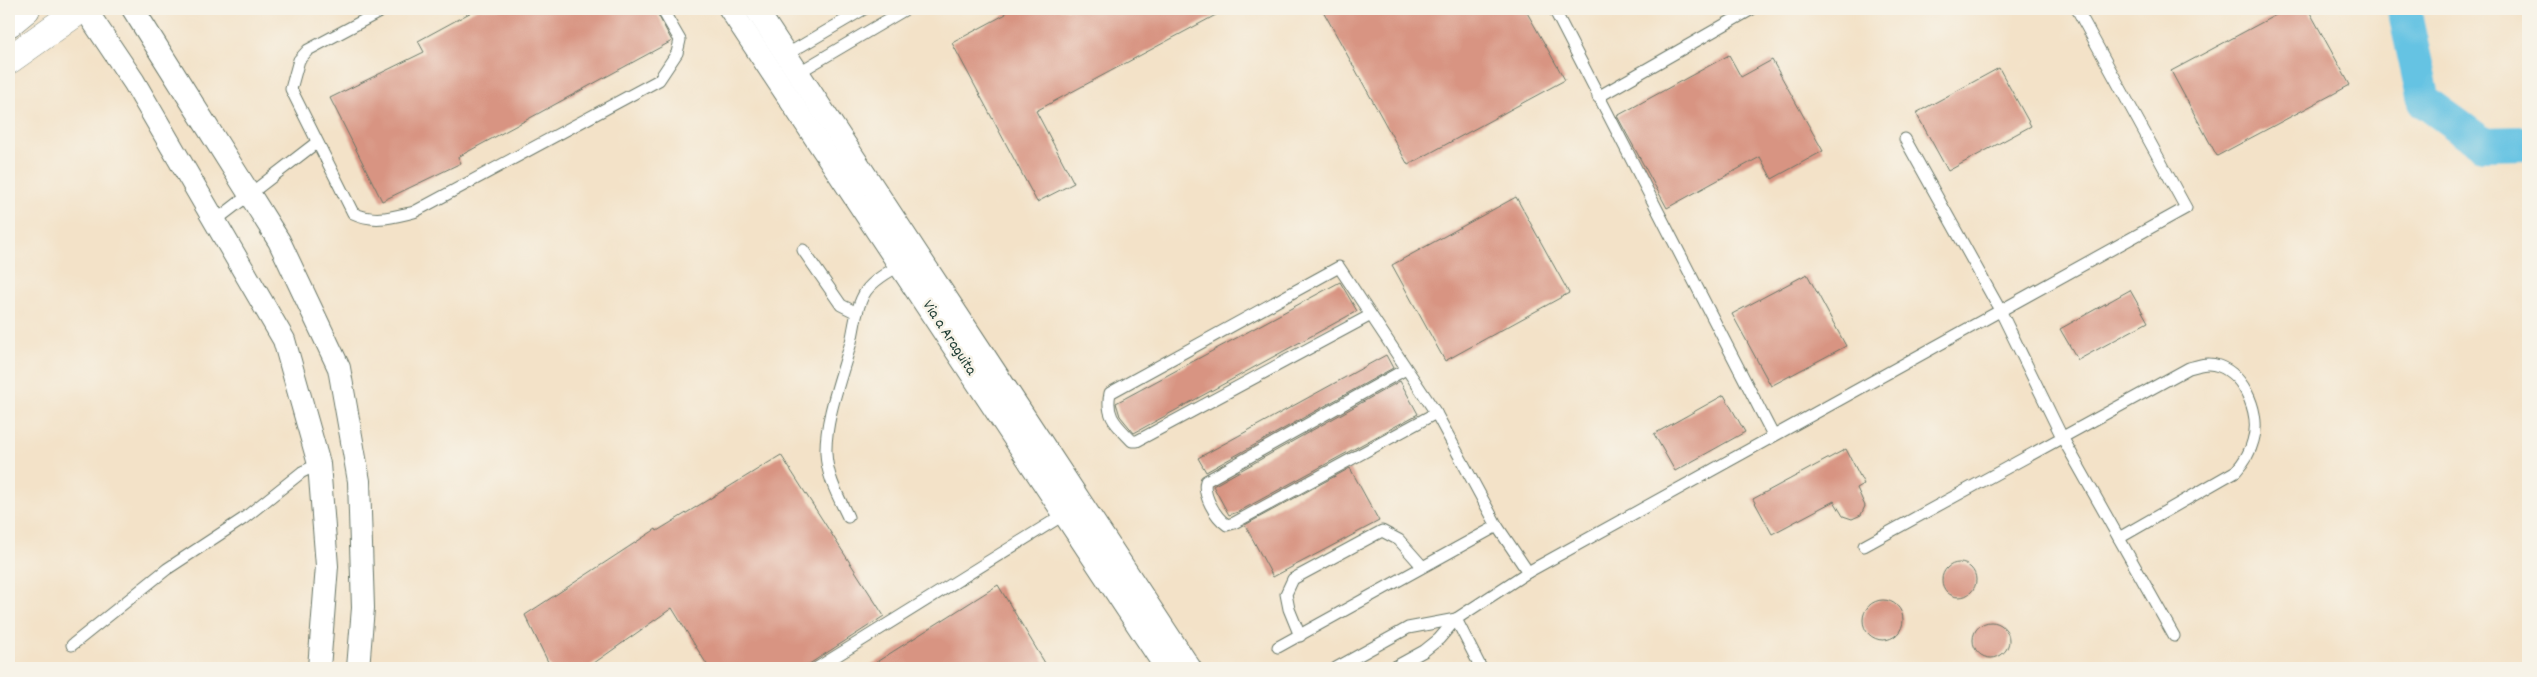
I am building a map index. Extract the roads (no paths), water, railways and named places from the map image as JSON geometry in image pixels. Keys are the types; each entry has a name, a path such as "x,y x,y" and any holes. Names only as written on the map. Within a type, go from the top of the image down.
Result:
{"main road":[{"path":"9,23 26,9"},
{"path":"9,60 83,9"}],"street":[{"path":"83,9 134,82 284,340 320,464 327,566 319,668"},
{"path":"133,9 280,241 339,368 359,481 363,608 358,668"},
{"name":"Via a Araguita","path":"730,9 784,64"},
{"name":"Via a Araguita","path":"756,9 784,64 1073,508 1190,668"},
{"name":"Via a Araguita","path":"784,64 779,84 910,260"},
{"name":"Via a Araguita","path":"1073,508 1166,668"}],"lane":[{"path":"385,9 308,50 300,60 291,89 316,143 353,213 365,219 386,219 414,212 659,80 677,53 680,40 662,9"},
{"path":"784,64 864,9"},
{"path":"784,64 906,9"},
{"path":"1554,9 1773,435"},
{"path":"1598,97 1752,9"},
{"path":"1392,668 1424,650 1439,639 1456,620 1490,595 1528,572 2186,208 2077,9"},
{"path":"1905,139 2000,310 2062,437 2174,636"},
{"path":"215,221 250,196 316,143"},
{"path":"803,250 841,304 856,313"},
{"path":"848,517 829,475 826,452 833,406 852,340 856,313 867,290 910,260"},
{"path":"1371,315 1137,441 1132,441 1113,421 1107,407 1110,393 1339,267 1371,315 1436,414 1497,526 1528,572"},
{"path":"1864,546 2189,368 2205,363 2221,366 2237,379 2250,399 2255,422 2254,440 2246,460 2236,471 2119,538"},
{"path":"1406,369 1206,480 1204,487 1208,498 1222,522 1227,525 1234,523 1436,414"},
{"path":"72,645 167,569 243,519 302,472 320,464"},
{"path":"817,668 1073,508"},
{"path":"1278,648 1422,566 1497,526"},
{"path":"1300,636 1289,609 1286,594 1293,579 1382,531 1399,540 1422,566"},
{"path":"1336,668 1408,628 1456,620"},
{"path":"1456,620 1480,668"}],"waterway":[{"path":"2404,9 2424,101 2483,144 2528,143"}]}
